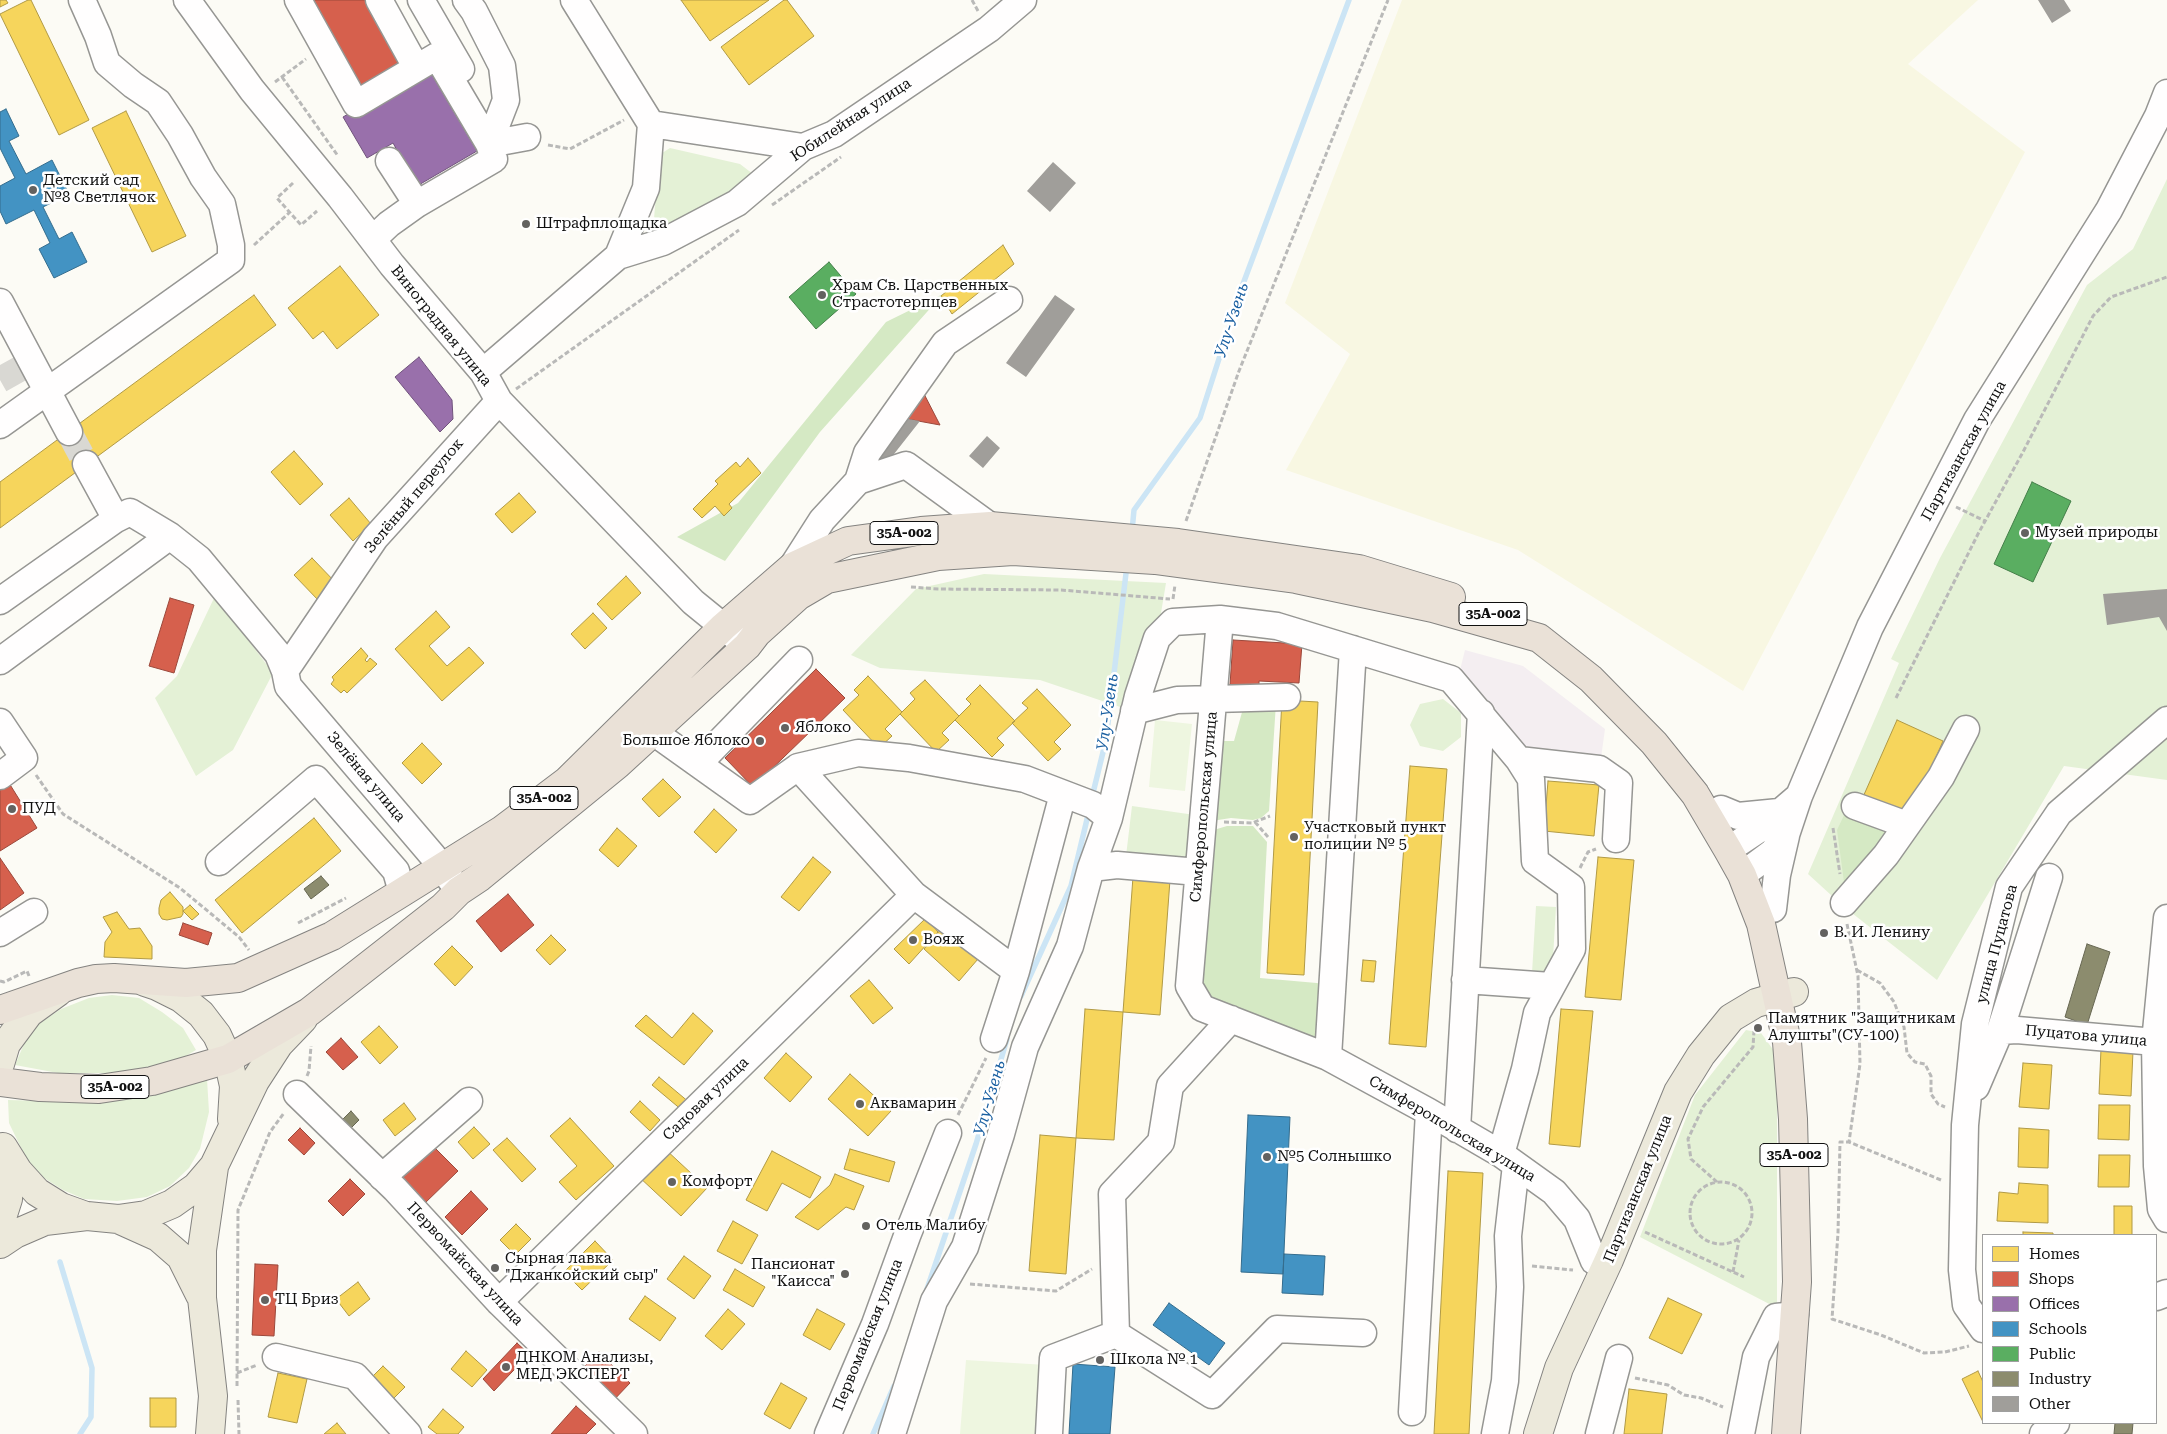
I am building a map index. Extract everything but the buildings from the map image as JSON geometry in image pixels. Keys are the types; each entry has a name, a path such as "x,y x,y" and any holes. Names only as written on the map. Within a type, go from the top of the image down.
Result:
{"highway":[{"name":"35А-002","path":"442,869 502,830 567,781 723,627 792,567 848,541 921,531 990,526 1113,547"},
{"name":"35А-002","path":"747,646 757,633 798,596 827,579 938,556 1113,547 1164,548 1359,569 1444,593 1476,608 1536,630 1571,652 1611,686 1687,765 1721,809 1735,846"},
{"path":"1164,548 1296,579 1433,608 1539,638 1591,679 1654,743 1696,794 1735,846 1748,870 1767,916"},
{"path":"309,1012 443,907 459,891 480,877 617,765 747,646"},
{"path":"0,1010 96,979 132,979 186,983 238,978 332,936 442,869"},
{"name":"35А-002","path":"1767,916 1776,997 1787,1042 1793,1119 1797,1282 1786,1434"},
{"path":"1776,997 1804,1034 1814,1273 1800,1434"},
{"name":"35А-002","path":"0,1082 40,1087 99,1089 152,1081 228,1059 309,1012"}],"main road":[{"path":"132,979 158,986 181,998 201,1014 217,1035 228,1059 234,1086 234,1113 227,1140"},
{"path":"0,1064 6,1044 29,1012 61,990"},
{"name":"Партизанская улица","path":"1538,1434 1559,1368 1606,1266 1678,1092 1701,1055 1731,1018 1776,997"},
{"path":"2,1142 18,1171 37,1192 61,1207 87,1216 118,1219 146,1215 172,1204 196,1188 214,1166 260,1073 279,1044 309,1012"},
{"path":"0,1224 6,1210 9,1178 2,1142"},
{"path":"210,1434 212,1396 202,1298 202,1250 214,1166"},
{"path":"0,1244 15,1234 45,1222 87,1216"},
{"path":"118,1219 158,1237 181,1257 202,1298"}],"street":[{"path":"0,425 231,260 231,245 222,204 203,177 180,134 158,102 133,85 107,63 98,36 82,0"},
{"name":"Виноградная улица","path":"187,0 257,96 340,197 392,265 483,372 499,400 693,602 747,646"},
{"path":"298,0 356,104 437,56 492,136"},
{"path":"379,0 416,67"},
{"path":"372,239 417,204 494,159 492,136 421,0"},
{"path":"466,0 474,11 502,66 506,100 492,136"},
{"path":"574,0 647,118 646,188 618,256"},
{"name":"Юбилейная улица","path":"483,372 618,256 663,242 738,203 803,147 834,134 989,29 1023,0"},
{"name":"Партизанская улица","path":"1748,870 1773,852 1783,824 1799,796 1870,627 1977,420 2109,210 2158,116 2167,93"},
{"path":"647,118 803,147"},
{"path":"492,136 527,137"},
{"path":"389,161 417,204"},
{"path":"792,567 822,520 858,481 867,453 946,343 1009,300"},
{"path":"0,302 69,432"},
{"name":"Зелёный переулок","path":"287,679 375,538 499,400"},
{"path":"0,601 116,519 86,464"},
{"path":"858,481 906,465 990,526"},
{"name":"Зелёная улица","path":"116,519 130,512 170,536 199,559 278,654 287,679 459,891"},
{"path":"0,661 170,536"},
{"path":"892,1434 934,1301 965,1247 1002,1134 1025,1047 1070,946 1091,868 1096,809 1134,711 1156,638 1173,611 1277,626 1451,678 1519,760 1531,780 1535,861 1571,887 1572,948 1537,1013 1508,1160 1510,1287 1505,1381 1495,1434"},
{"name":"Симферопольская улица","path":"1220,619 1189,986 1202,1008 1328,1057 1428,1112 1508,1160 1554,1192 1577,1219 1594,1260 1606,1266"},
{"path":"1328,1057 1353,649"},
{"path":"699,763 799,660"},
{"path":"1134,711 1177,700 1287,697"},
{"path":"1457,1129 1481,713"},
{"name":"улица Пуцатова","path":"1976,1338 1966,1305 1962,1270 1964,1189 1957,1109 1975,1024 2009,887 2059,813 2167,720"},
{"path":"0,722 24,758 0,776"},
{"path":"1844,903 1886,855 1941,777 1966,729"},
{"path":"652,731 750,801 798,767 858,753 1025,778 1096,809"},
{"path":"1519,760 1599,769 1619,783 1616,839"},
{"path":"798,767 914,895 1016,971"},
{"path":"219,862 316,780 396,871 402,892"},
{"path":"994,1039 1016,971 1063,794"},
{"path":"1854,806 1907,825"},
{"path":"1721,809 1738,816 1783,824 1777,875 1767,916"},
{"name":"Партизанская улица","path":"1735,846 1783,824"},
{"path":"1091,868 1117,865 1198,872"},
{"name":"улица Пуцатова","path":"1957,1109 2009,1030 2027,946 2049,877"},
{"name":"Садовая улица","path":"499,1302 914,895"},
{"path":"0,933 34,912"},
{"path":"2167,918 2155,1042 2157,1166 2160,1209 2167,1220"},
{"path":"1466,980 1552,986"},
{"path":"1116,1334 1112,1194 1161,1142 1170,1086 1231,1020"},
{"name":"Пуцатова улица","path":"2009,1030 2155,1042"},
{"name":"Первомайская улица","path":"297,1094 382,1177 499,1302 634,1434"},
{"path":"382,1177 469,1101"},
{"path":"1412,1412 1428,1112"},
{"name":"Первомайская улица","path":"828,1434 875,1324 907,1236 948,1133"},
{"path":"1741,1434 1756,1357 1776,1317 1795,1316"},
{"path":"1116,1334 1212,1395 1277,1329 1363,1333"},
{"path":"1049,1434 1053,1358 1116,1334"},
{"path":"276,1357 355,1376 408,1434"},
{"path":"1599,1434 1617,1365"},
{"path":"2043,1434 2055,1424"}],"path":[{"path":"1164,548 1239,371 1388,0"},
{"path":"257,96 305,60"},
{"path":"282,77 342,162"},
{"path":"527,137 548,146 570,149 647,118"},
{"path":"293,183 277,198 301,225 317,211"},
{"path":"231,260 248,251 290,212"},
{"path":"1896,698 1986,520 2093,316 2111,297 2167,276"},
{"path":"1937,498 1986,520"},
{"path":"906,586 938,589 1061,590 1173,611"},
{"path":"24,758 62,814 180,888 238,938 253,954"},
{"path":"1202,827 1229,822 1255,822 1270,816"},
{"path":"1255,822 1268,836"},
{"path":"1571,887 1588,852 1616,839"},
{"path":"296,924 354,893"},
{"path":"1857,970 1880,983 1894,1002 1904,1027 1907,1053 1915,1062 1925,1064 1931,1076 1931,1094 1938,1104 1957,1109"},
{"path":"0,981 4,982 27,971"},
{"path":"1849,1142 1860,1064 1858,976"},
{"path":"1717,1182 1691,1159 1688,1139 1703,1107 1753,1047 1776,997"},
{"path":"948,1133 994,1039"},
{"path":"238,1390 238,1210 270,1132 297,1094 309,1071 310,1047"},
{"path":"1964,1189 1849,1142 1840,1142 1838,1233 1832,1319 1881,1335 1924,1353 1958,1350 1976,1338"},
{"path":"1717,1182 1727,1182 1745,1192 1750,1201 1752,1211 1751,1222 1746,1232 1739,1239 1730,1244 1719,1245 1709,1243 1700,1237 1693,1228 1689,1208 1692,1198 1703,1187 1717,1182"},
{"path":"1641,1232 1648,1232 1744,1277"},
{"path":"1733,1272 1739,1239"},
{"path":"944,1282 1056,1291 1113,1257"},
{"path":"1509,1264 1606,1266"},
{"path":"1617,1365 1668,1385 1684,1395 1701,1398 1721,1406"},
{"path":"238,1399 239,1434"}],"shaded area":[{"path":"1465,650 1523,666 1605,729 1601,758 1529,750 1460,670"}],"green space":[{"path":"1402,0 1978,0 1908,64 2025,152 1743,691 1518,550 1286,470 1350,354 1285,303"},
{"path":"670,148 740,164 753,174 707,214 653,232 659,155"},
{"path":"2167,179 2167,780 2064,766 1937,980 1843,906 1808,874 1899,663 1891,659 1940,558 2087,285 2133,249"},
{"path":"943,294 820,432 725,561 677,537 738,503 886,322"},
{"path":"984,574 1166,583 1144,715 1040,680 880,668 851,655 916,589"},
{"path":"215,596 273,673 233,750 196,776 155,698 177,676"},
{"path":"1443,699 1461,713 1461,737 1443,751 1420,746 1410,725 1420,704"},
{"path":"1276,703 1269,811 1261,818 1253,820 1231,818 1205,822 1219,741 1234,741 1244,705"},
{"path":"1155,720 1192,724 1185,791 1149,787"},
{"path":"1132,806 1195,815 1189,864 1126,856"},
{"path":"1848,807 1903,826 1846,897 1837,830"},
{"path":"1227,826 1253,826 1267,842 1260,978 1328,984 1323,1049 1218,1009 1194,985 1207,832"},
{"path":"1536,906 1556,907 1552,975 1532,973"},
{"path":"112,995 139,998 162,1012 183,1028 196,1050 179,1060 120,1073 58,1073 15,1065 24,1044 37,1025 61,1009 89,998"},
{"path":"1746,1030 1761,1033 1777,1055 1777,1308 1640,1237 1695,1095"},
{"path":"207,1079 209,1112 200,1149 189,1168 170,1186 147,1197 117,1201 84,1199 63,1190 44,1178 26,1158 9,1123 8,1100 79,1102 143,1097"},
{"path":"966,1360 1046,1365 1041,1434 960,1434"}],"waterway":[{"name":"Улу-Узень","path":"1132,531 1134,510 1200,418 1243,284 1349,0"},
{"name":"Улу-Узень","path":"1092,797 1106,740 1127,565"},
{"name":"Улу-Узень","path":"1021,996 1071,886 1089,811"},
{"name":"Улу-Узень","path":"926,1292 976,1144 1007,1039"},
{"path":"60,1262 92,1368 91,1417 80,1434"},
{"name":"Улу-Узень","path":"873,1434 894,1386"}],"tunnel":[{"path":"0,380 32,362"},
{"path":"69,432 86,464"}],"place":[{"name":"Детский сад №8 Светлячок","path":"33,190"},
{"name":"Штрафплощадка","path":"526,224"},
{"name":"Храм Св. Царственных Страстотерпцев","path":"822,295"},
{"name":"Музей природы","path":"2025,533"},
{"name":"Яблоко","path":"785,728"},
{"name":"Большое Яблоко","path":"760,741"},
{"name":"ПУД","path":"12,809"},
{"name":"Участковый пункт полиции № 5","path":"1294,837"},
{"name":"В. И. Ленину","path":"1824,933"},
{"name":"Вояж","path":"913,940"},
{"name":"Памятник \"Защитникам Алушты\"(СУ-100)","path":"1758,1028"},
{"name":"Аквамарин","path":"860,1104"},
{"name":"№5 Солнышко","path":"1267,1157"},
{"name":"Комфорт","path":"672,1182"},
{"name":"Отель Малибу","path":"866,1226"},
{"name":"Сырная лавка \"Джанкойский сыр\"","path":"495,1268"},
{"name":"Пансионат \"Каисса\"","path":"845,1274"},
{"name":"ТЦ Бриз","path":"265,1300"},
{"name":"Школа № 1","path":"1100,1360"},
{"name":"ДНКОМ Анализы, МЕД ЭКСПЕРТ","path":"506,1367"}]}
